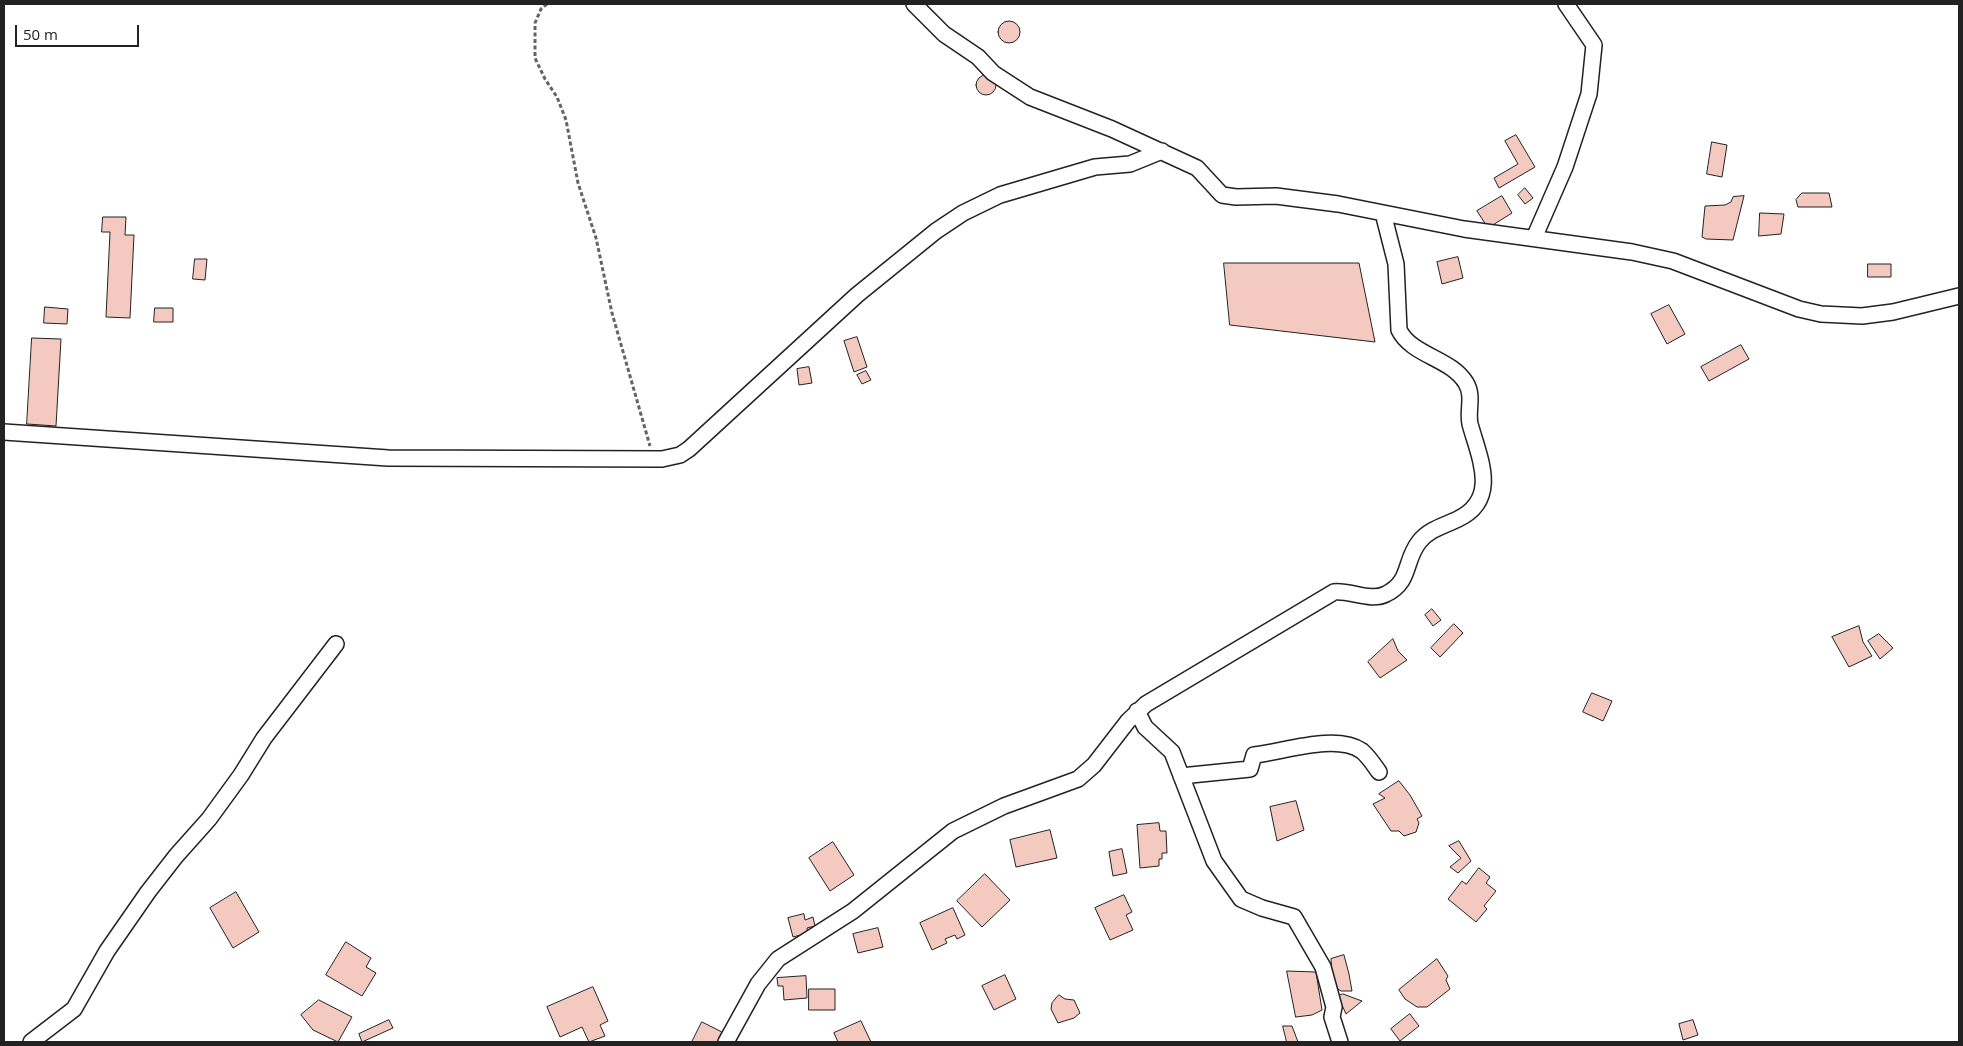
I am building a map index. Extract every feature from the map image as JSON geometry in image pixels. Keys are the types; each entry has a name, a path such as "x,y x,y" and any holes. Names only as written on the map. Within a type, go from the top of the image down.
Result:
{"street":[{"path":"914,4 944,34 978,58 993,74 1030,97 1086,118 1197,168 1222,195 1236,197 1276,196 1383,212 1464,229 1632,252 1674,261 1799,309 1822,314 1862,316 1894,312 1959,296"},
{"path":"1534,238 1568,159 1589,94 1594,45 1566,4"},
{"path":"4,432 388,458 653,458 676,456 683,453 857,295 963,213 1000,195 1094,166 1130,164 1162,151"},
{"path":"726,1042 758,984 778,959 853,911 953,831 1004,806 1078,778 1094,766 1137,712 1162,693 1248,645 1272,627 1334,592 1345,591 1377,597 1399,587 1404,579 1410,556 1424,536 1432,530 1467,514 1475,507 1484,485 1484,467 1470,422 1470,390 1458,373 1418,348 1399,330 1396,264 1383,212"},
{"path":"31,1042 74,1009 107,951 148,892 176,856 209,819 241,776 264,738 336,644"},
{"path":"1137,712 1145,727 1172,752 1214,861 1241,899 1262,908 1294,916 1323,967 1334,1007 1332,1017 1340,1042"},
{"path":"1181,776 1250,769 1254,755 1330,743 1348,745 1361,751 1379,772"}],"path":[{"path":"547,4 541,9 535,23 535,58 545,79 557,97 566,120 578,183 596,238 612,313 653,458"}],"building":[{"path":"1009,21 1019,28 1020,32 1013,42 1009,43 999,36 998,32 1005,22"},
{"path":"986,75 993,78 996,85 993,92 986,95 979,92 976,85 979,78"},
{"path":"1516,135 1535,167 1499,188 1494,178 1518,164 1505,141"},
{"path":"1712,142 1727,145 1722,177 1707,174"},
{"path":"1525,188 1533,198 1525,204 1518,195"},
{"path":"1802,193 1829,193 1832,207 1798,207 1796,200"},
{"path":"1502,196 1512,213 1488,228 1477,211"},
{"path":"1744,196 1733,240 1706,239 1702,237 1705,206 1725,205 1731,202 1733,197"},
{"path":"1760,213 1784,214 1781,234 1759,236"},
{"path":"103,217 126,217 125,235 134,235 130,318 106,317 110,232 102,232"},
{"path":"1458,257 1463,278 1442,284 1437,262"},
{"path":"195,259 207,259 205,280 193,279"},
{"path":"1224,263 1359,263 1375,342 1230,325"},
{"path":"1868,264 1891,264 1891,277 1868,277"},
{"path":"1669,305 1685,334 1667,344 1651,314"},
{"path":"45,307 68,309 67,324 44,323"},
{"path":"155,308 173,308 173,322 154,322"},
{"path":"857,337 867,367 854,372 844,341"},
{"path":"32,338 61,339 56,426 27,424"},
{"path":"1741,345 1749,359 1709,381 1701,367"},
{"path":"809,367 812,383 799,385 797,369"},
{"path":"866,371 871,380 862,384 857,375"},
{"path":"1432,609 1441,620 1433,626 1425,615"},
{"path":"1454,624 1463,633 1440,657 1431,648"},
{"path":"1859,626 1863,642 1872,656 1849,667 1832,637"},
{"path":"1879,634 1893,648 1880,659 1868,641"},
{"path":"1393,639 1398,651 1407,660 1380,678 1368,662"},
{"path":"1592,693 1612,701 1603,721 1583,712"},
{"path":"1399,781 1410,795 1422,816 1417,819 1419,823 1416,832 1404,836 1399,831 1391,831 1373,804 1385,798 1379,794"},
{"path":"1296,801 1304,830 1277,841 1270,807"},
{"path":"1159,823 1160,831 1166,831 1167,853 1162,853 1162,859 1159,859 1159,866 1140,868 1137,825"},
{"path":"1050,830 1057,858 1016,867 1010,840"},
{"path":"1459,841 1471,861 1458,873 1450,867 1461,858 1449,846"},
{"path":"833,842 854,875 830,891 809,858"},
{"path":"1122,849 1127,873 1113,876 1109,852"},
{"path":"1479,868 1490,877 1486,883 1496,891 1484,906 1487,909 1476,922 1448,899 1462,881 1466,884"},
{"path":"985,874 1010,900 982,927 957,901"},
{"path":"236,892 259,932 233,948 210,908"},
{"path":"1124,895 1132,912 1126,915 1133,930 1110,940 1095,908"},
{"path":"953,908 965,935 957,939 955,935 945,939 947,943 932,950 920,923"},
{"path":"804,914 805,920 813,917 815,926 807,928 808,933 793,937 788,918"},
{"path":"878,928 883,947 858,953 853,934"},
{"path":"346,942 371,958 366,967 376,973 362,996 326,975"},
{"path":"1344,955 1352,991 1341,991 1333,986 1331,959"},
{"path":"1437,959 1448,976 1446,980 1450,989 1427,1007 1417,1007 1405,999 1399,990"},
{"path":"1287,971 1316,972 1322,1010 1312,1015 1296,1017"},
{"path":"1005,975 1016,999 994,1010 982,986"},
{"path":"806,976 807,998 784,1000 783,986 778,986 777,978"},
{"path":"593,987 608,1021 600,1025 605,1036 589,1042 582,1027 560,1037 547,1007"},
{"path":"809,989 835,989 835,1010 809,1010"},
{"path":"1343,994 1362,1001 1346,1014 1338,996"},
{"path":"1059,995 1065,999 1074,1000 1080,1013 1074,1018 1058,1023 1051,1009 1052,1003"},
{"path":"319,1000 352,1017 338,1042 313,1030 301,1015"},
{"path":"1410,1014 1419,1026 1400,1041 1391,1029"},
{"path":"389,1020 393,1028 362,1042 359,1034"},
{"path":"1693,1020 1698,1035 1683,1040 1679,1024"},
{"path":"861,1021 871,1042 838,1042 834,1033"},
{"path":"702,1022 722,1032 717,1042 692,1042"},
{"path":"1283,1026 1292,1026 1298,1042 1287,1042"}]}
